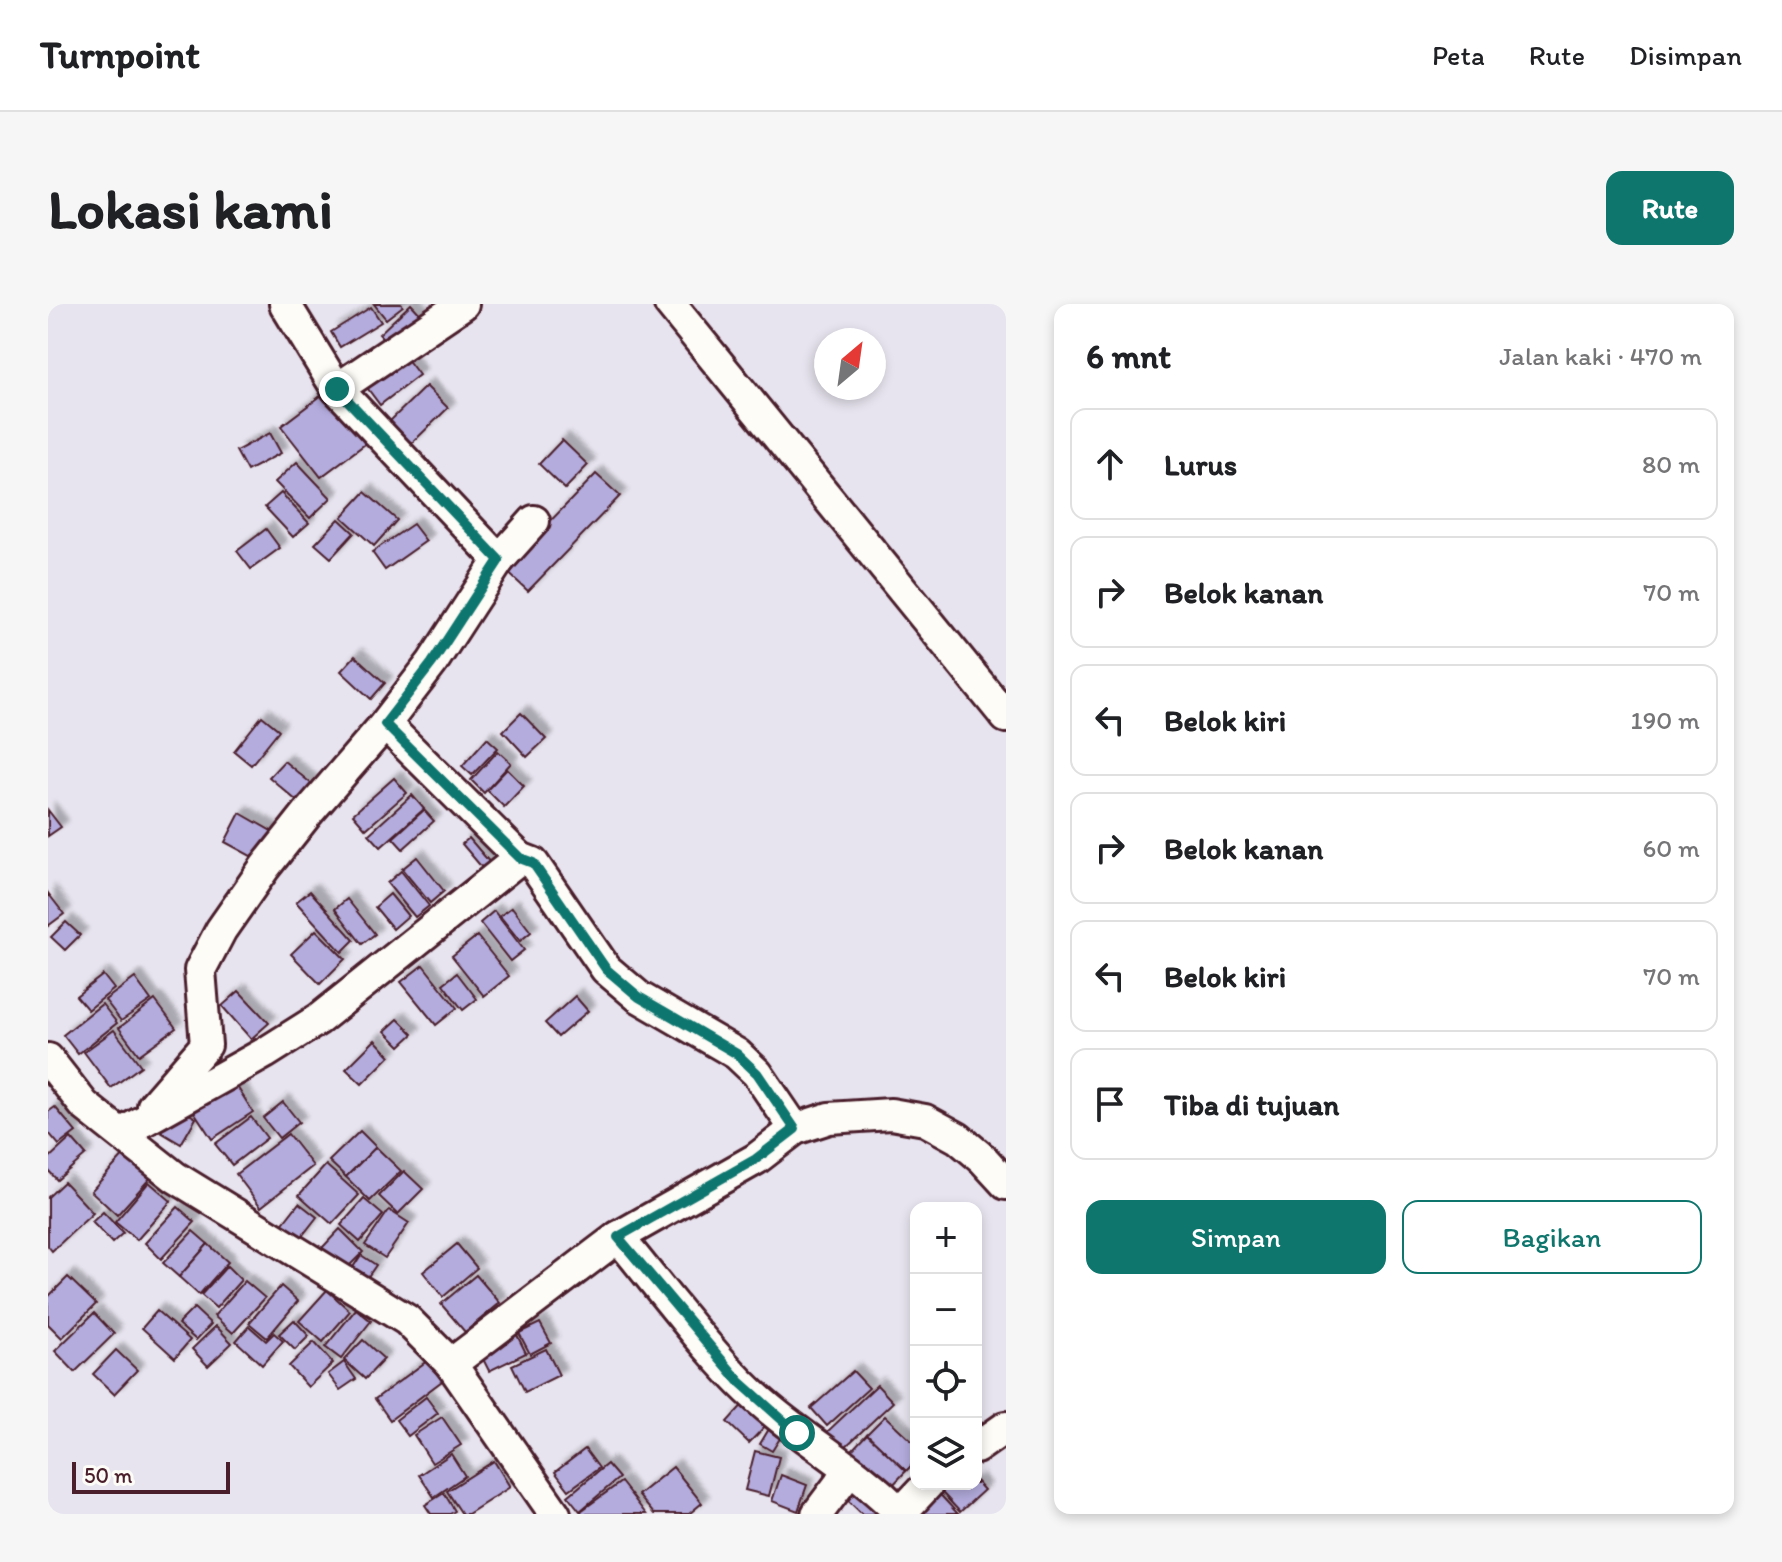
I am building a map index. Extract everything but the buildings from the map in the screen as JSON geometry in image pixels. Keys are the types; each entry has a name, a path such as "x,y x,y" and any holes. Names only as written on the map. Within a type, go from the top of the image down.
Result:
{"street":[{"path":"285,304 337,389 499,560"},
{"path":"337,389 463,304"},
{"path":"670,304 1006,717"},
{"path":"130,1128 188,1069 206,1045 200,970 221,930 290,835 385,724 432,663 499,560 534,521"},
{"path":"385,724 520,858 533,863 606,969 639,997 737,1054 757,1073 795,1129"},
{"path":"130,1128 254,1060 319,1019 520,858"},
{"path":"48,1059 84,1105 130,1128 175,1177 407,1320 451,1364 555,1514"},
{"path":"451,1364 618,1237 756,1159 795,1129 829,1118 891,1114 925,1120 958,1138 1006,1184"},
{"path":"618,1237 740,1382 797,1433 876,1488 901,1514 923,1490"},
{"path":"982,1444 1006,1427"},
{"path":"817,1514 850,1470"}],"route":[{"path":"337,389 499,560 432,663 385,724 520,858 533,863 606,969 639,997 737,1054 757,1073 795,1129 756,1159 618,1237 740,1382 797,1433"}]}
